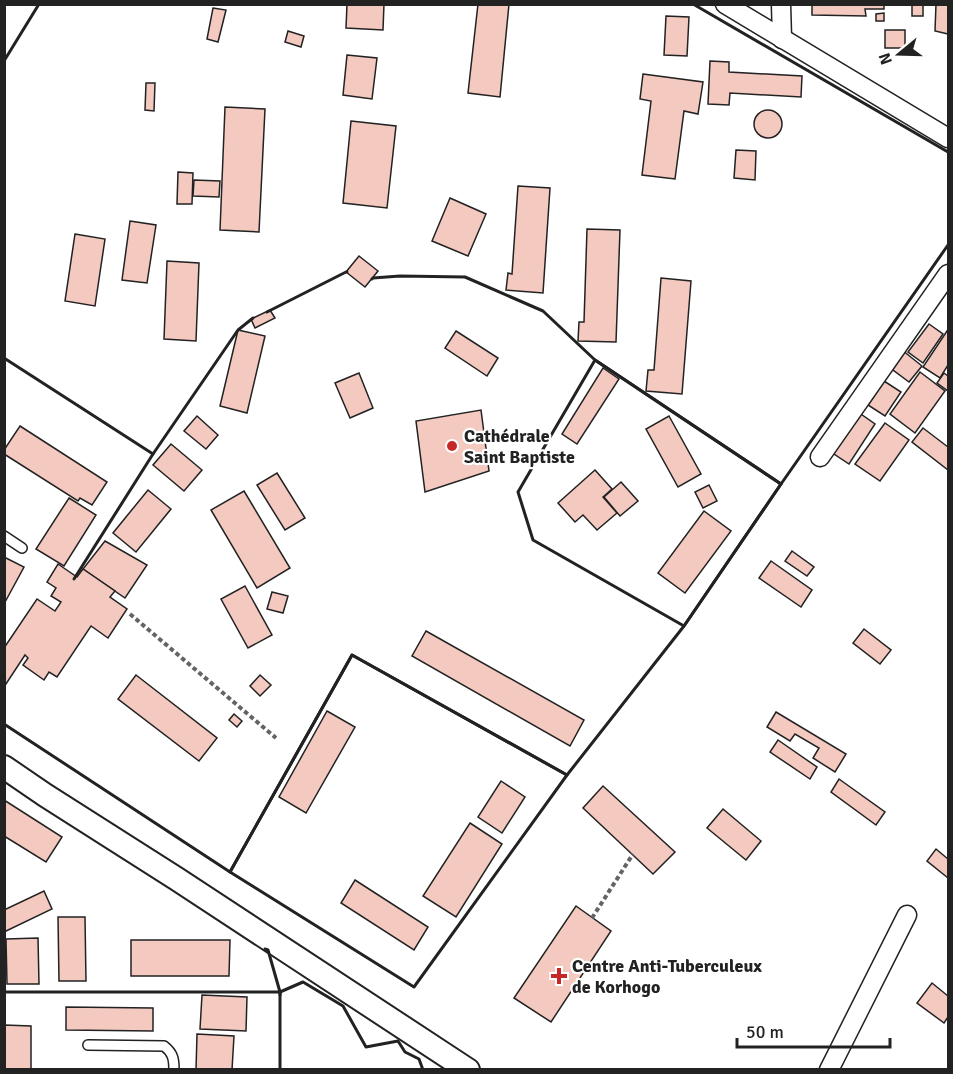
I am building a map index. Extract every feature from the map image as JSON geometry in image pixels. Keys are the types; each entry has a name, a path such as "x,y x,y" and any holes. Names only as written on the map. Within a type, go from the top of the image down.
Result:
{"street":[{"path":"725,4 948,138"},
{"path":"782,4 782,39"},
{"path":"820,457 948,274"},
{"path":"4,767 468,1070"},
{"path":"829,1070 907,915"}],"lane":[{"path":"4,536 22,548"},
{"path":"88,1044 164,1046 173,1057 174,1070"}],"path":[{"path":"130,614 276,738"},
{"path":"592,918 633,854"}],"building":[{"path":"347,4 384,4 383,30 346,28"},
{"path":"478,4 509,4 500,97 468,93"},
{"path":"812,4 884,4 884,9 865,9 866,16 812,15"},
{"path":"912,4 923,4 923,16 912,16"},
{"path":"936,4 948,4 948,34 935,31"},
{"path":"213,8 226,10 218,42 207,39"},
{"path":"884,13 884,21 876,21 876,14"},
{"path":"666,16 689,17 687,56 664,55"},
{"path":"885,30 905,30 905,48 885,48"},
{"path":"288,31 304,36 301,47 285,42"},
{"path":"347,55 377,58 372,99 343,95"},
{"path":"710,61 729,62 729,72 802,76 801,97 730,93 729,105 708,104"},
{"path":"643,74 703,82 698,114 684,111 675,179 642,175 651,101 640,99"},
{"path":"146,83 155,83 154,111 145,110"},
{"path":"225,107 265,109 259,232 220,230"},
{"path":"768,110 778,114 782,124 778,134 768,138 758,134 754,124 758,114"},
{"path":"351,121 396,126 387,208 343,203"},
{"path":"736,150 756,151 755,180 734,178"},
{"path":"178,172 193,173 192,204 177,204"},
{"path":"194,180 220,181 219,197 193,196"},
{"path":"518,186 550,188 543,293 506,290 508,273 512,274"},
{"path":"450,198 486,214 468,256 432,241"},
{"path":"130,221 156,225 147,283 122,280"},
{"path":"587,229 620,230 616,342 578,341 579,322 584,322"},
{"path":"75,234 105,239 95,306 65,301"},
{"path":"359,256 378,271 365,287 346,272"},
{"path":"167,261 199,263 196,341 164,339"},
{"path":"661,278 691,281 682,394 646,391 648,370 654,370"},
{"path":"270,310 275,318 255,328 251,319"},
{"path":"929,324 943,334 923,363 908,352"},
{"path":"238,330 265,336 247,413 220,406"},
{"path":"456,331 498,358 487,376 445,348"},
{"path":"947,331 948,365 940,378 923,367"},
{"path":"902,350 922,366 909,382 889,367"},
{"path":"603,368 619,379 577,444 562,434"},
{"path":"920,372 945,391 915,433 890,414"},
{"path":"359,373 373,408 350,418 335,383"},
{"path":"944,373 948,376 948,391 937,383"},
{"path":"884,381 901,392 885,416 868,405"},
{"name":"Cathédrale Saint Baptiste","path":"481,410 489,471 425,492 416,421"},
{"path":"858,412 875,424 849,464 831,452"},
{"path":"197,416 218,435 206,449 184,431"},
{"path":"669,416 701,474 678,487 646,429"},
{"path":"885,423 909,440 880,481 855,464"},
{"path":"20,426 107,482 92,505 80,498 78,501 4,454 4,450"},
{"path":"923,428 948,447 948,470 912,442"},
{"path":"171,444 202,470 184,491 153,465"},
{"path":"595,470 612,489 603,497 617,513 597,530 583,515 575,522 558,503"},
{"path":"277,473 305,518 285,530 257,485"},
{"path":"621,482 638,501 620,516 604,497"},
{"path":"709,485 717,501 703,508 695,492"},
{"path":"148,490 171,509 136,552 113,533"},
{"path":"244,491 290,568 257,588 211,510"},
{"path":"69,498 96,515 64,566 36,549"},
{"path":"704,511 731,531 685,593 658,573"},
{"path":"105,541 147,565 125,598 83,569"},
{"path":"792,551 814,567 807,576 785,561"},
{"path":"4,557 24,567 4,604"},
{"path":"771,561 812,590 801,607 759,578"},
{"path":"58,564 77,577 83,569 115,591 110,597 127,609 108,638 91,626 57,677 49,672 44,680 23,665 28,658 25,655 4,687 4,648 37,599 55,611 61,602 51,596 56,588 47,582"},
{"path":"245,586 272,635 248,648 221,599"},
{"path":"272,592 288,596 283,613 267,609"},
{"path":"864,629 891,650 880,664 853,643"},
{"path":"426,631 584,720 570,746 412,656"},
{"path":"136,675 217,738 199,761 118,699"},
{"path":"260,675 271,685 260,696 250,686"},
{"path":"327,711 355,727 306,813 279,797"},
{"path":"776,712 846,754 835,772 813,758 819,748 795,734 790,741 767,727"},
{"path":"234,714 242,721 237,727 229,720"},
{"path":"778,740 817,767 810,779 770,752"},
{"path":"839,779 885,812 876,825 831,792"},
{"path":"501,781 525,797 502,833 478,817"},
{"path":"603,786 675,852 653,874 583,808"},
{"path":"4,800 62,837 46,862 4,836"},
{"path":"723,809 761,841 746,860 707,828"},
{"path":"470,823 502,844 456,917 423,896"},
{"path":"936,849 948,859 948,878 927,861"},
{"path":"355,880 428,927 414,950 341,903"},
{"path":"44,891 52,909 4,932 4,910"},
{"path":"576,906 611,931 551,1022 514,998"},
{"path":"58,917 85,917 86,981 59,981"},
{"path":"38,938 39,984 7,984 6,939"},
{"path":"131,940 230,940 229,976 131,976"},
{"path":"932,983 948,996 948,1017 944,1023 917,1003"},
{"path":"202,995 247,997 246,1031 200,1029"},
{"path":"66,1007 153,1008 153,1031 66,1030"},
{"path":"4,1025 31,1026 31,1070 4,1070"},
{"path":"197,1034 234,1036 232,1070 196,1070"}],"wall":[{"path":"4,61 39,4"},
{"path":"693,4 948,152"},
{"path":"779,483 781,484 948,245"},
{"path":"267,312 347,272"},
{"path":"4,724 230,872 352,655 567,775 684,626 781,484 595,360 543,311 465,277 400,276 372,279"},
{"path":"74,579 153,454 238,330 253,318"},
{"path":"4,358 153,454"},
{"path":"595,360 781,484 684,626 533,540 518,492 595,360"},
{"path":"352,655 567,775 414,987 230,872 352,655"},
{"path":"4,992 280,992 268,950 265,949"},
{"path":"280,995 280,992 303,982 343,1006 366,1047 398,1041 405,1052 419,1059 423,1070"},
{"path":"280,992 280,1070"}],"place":[{"name":"Cathédrale Saint Baptiste","path":"452,446"},
{"name":"Centre Anti-Tuberculeux de Korhogo","path":"559,976"}]}
